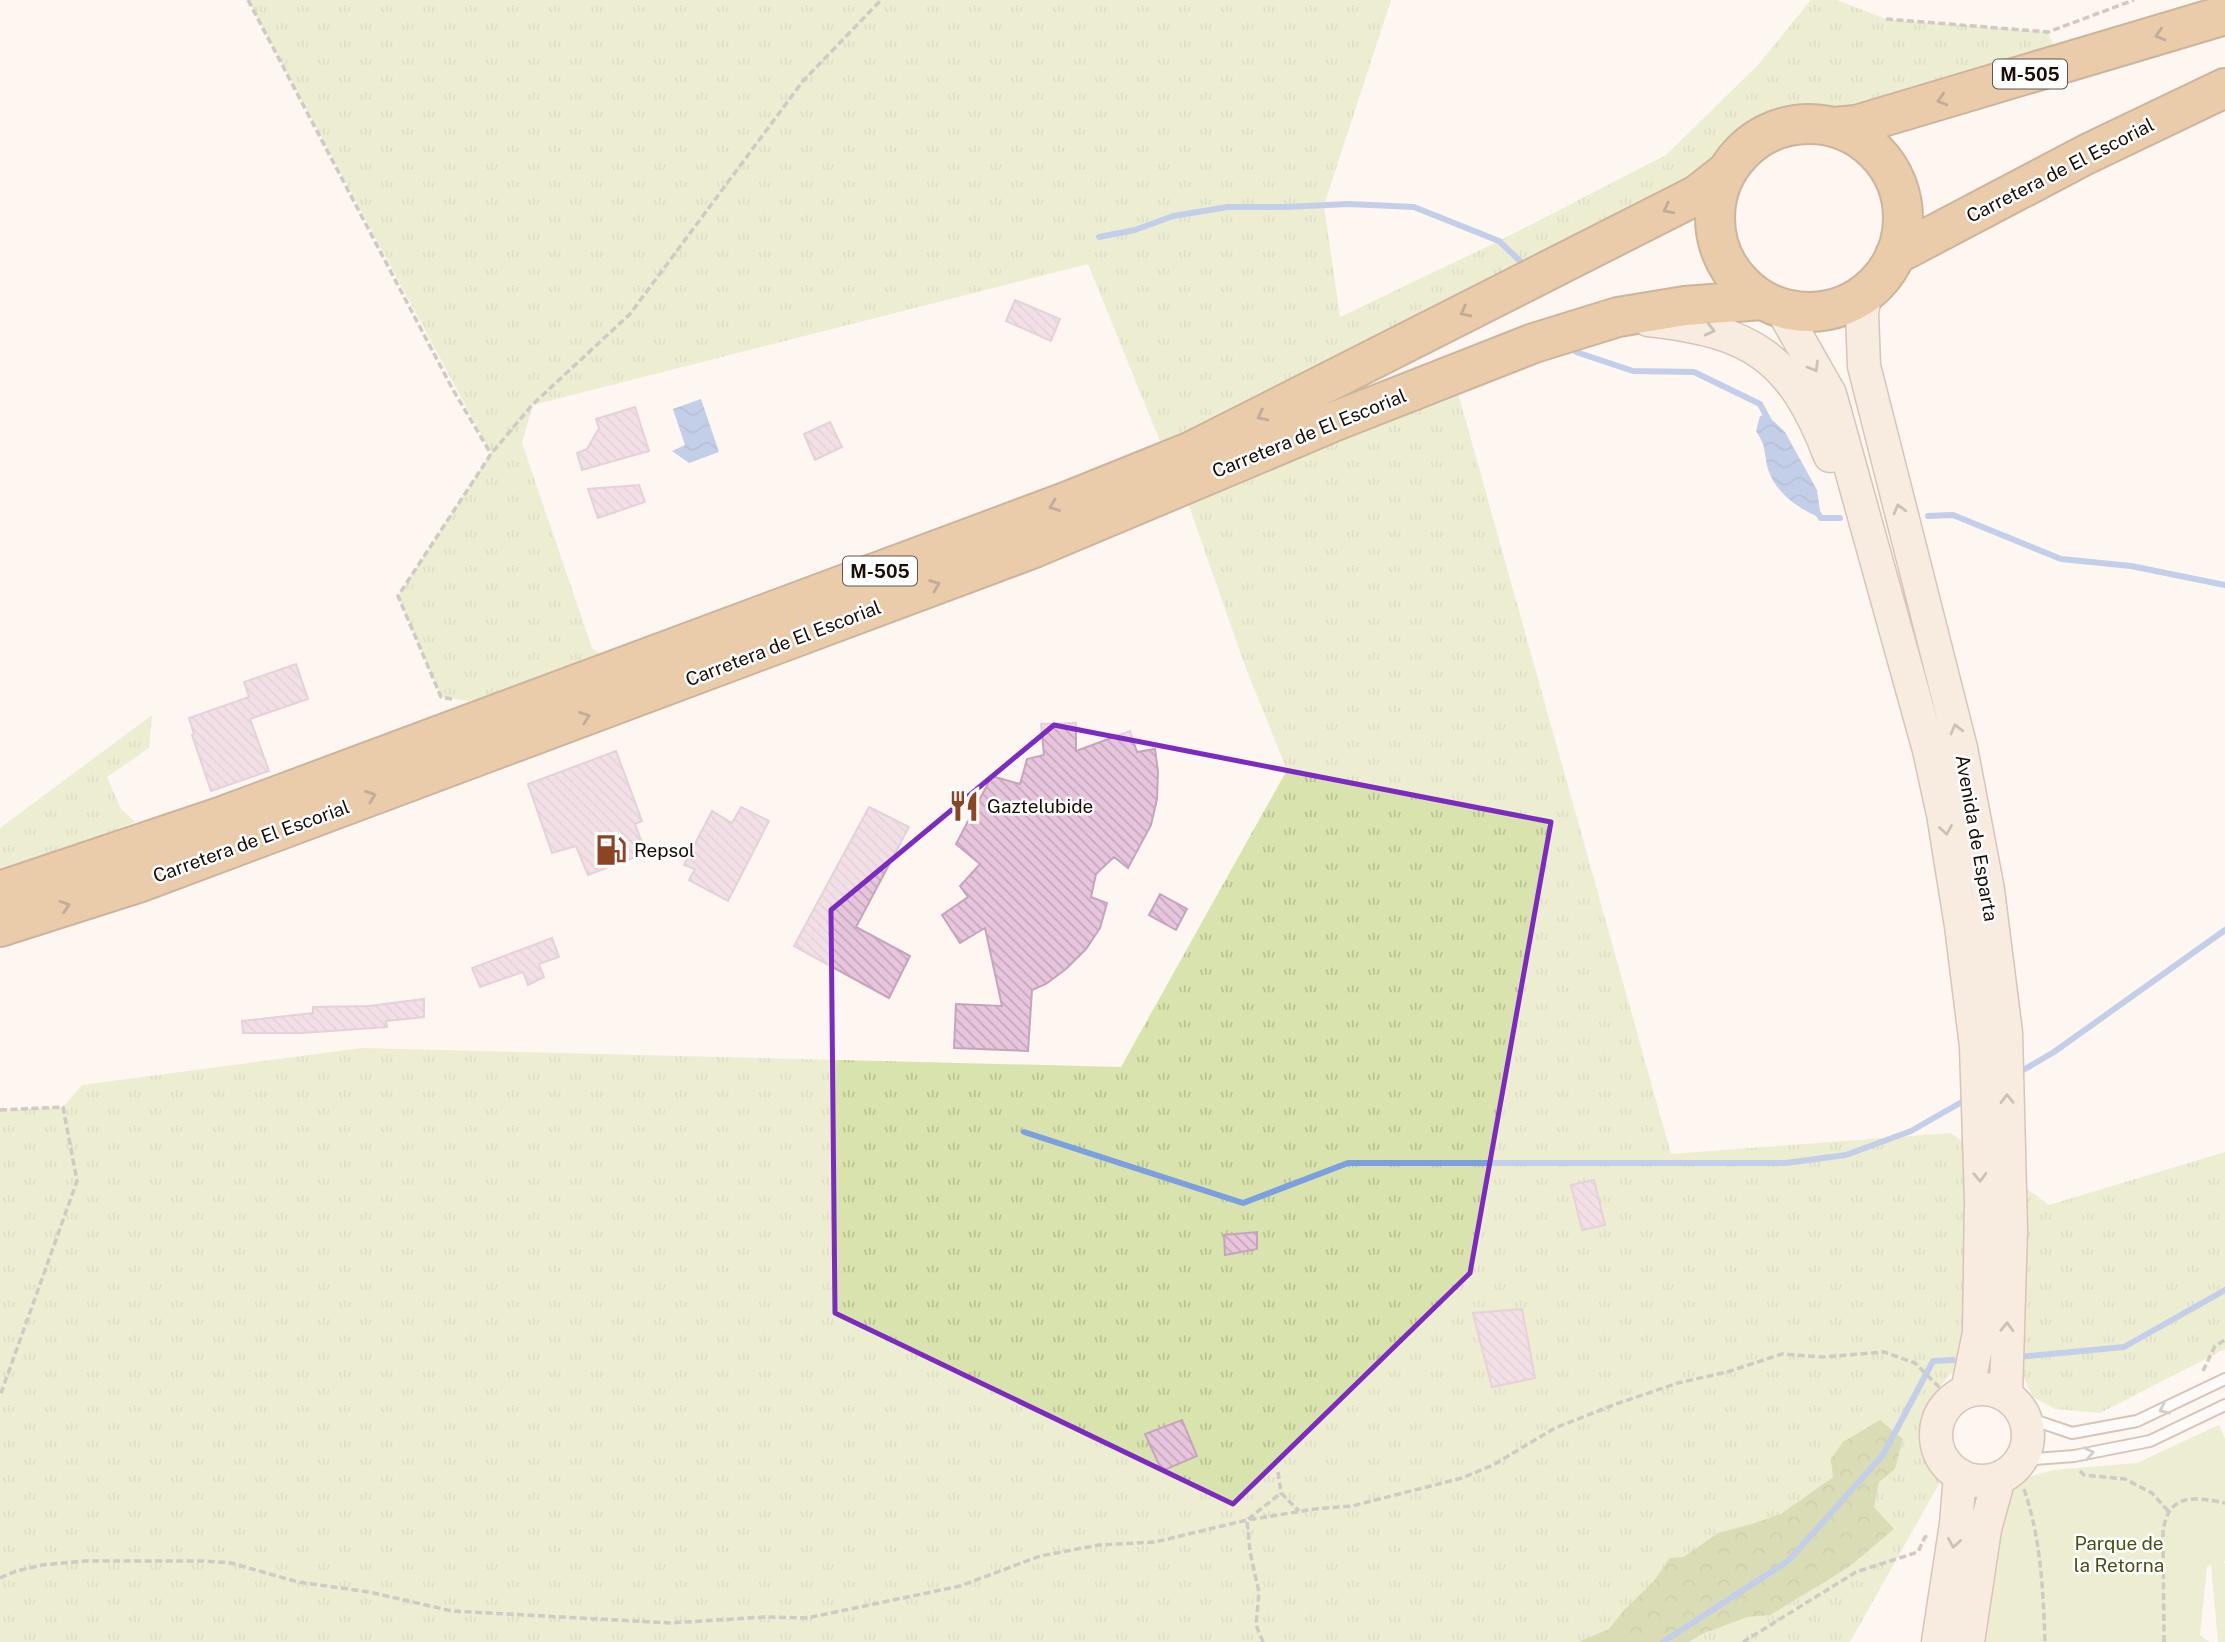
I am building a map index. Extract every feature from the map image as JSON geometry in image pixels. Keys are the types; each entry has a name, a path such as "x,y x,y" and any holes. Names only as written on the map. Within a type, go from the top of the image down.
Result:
{"highway":[{"name":"M-505","path":"1834,127 1866,143 1884,160 1896,182 1902,206 1902,230 1895,255 1883,275 1866,292 1840,307 1811,312 1772,304 1740,282 1723,258 1715,230 1716,201 1725,173 1736,157 1768,133 1794,124 1834,127 1869,121 2225,15"},
{"name":"Carretera de El Escorial","path":"1895,255 2087,154 2225,88"},
{"name":"Carretera de El Escorial","path":"0,891 233,812 1050,508 1192,451 1697,195 1725,173"},
{"name":"Carretera de El Escorial","path":"0,927 138,883 1034,548 1338,420 1534,343 1618,317 1685,306 1772,304"}],"main road":[{"name":"Avenida de Esparta","path":"1866,292 1862,313 1864,366 1961,748 1988,890 2006,1034 2016,1406"},
{"name":"Avenida de Esparta","path":"1772,304 1830,394 1929,750 1943,814 1976,1046 1981,1200 1979,1334 1959,1396"},
{"path":"1618,317 1688,324 1720,332 1749,345 1790,379 1821,432 1893,621"},
{"path":"1968,1642 1985,1529 2012,1468 2027,1446 2029,1431 2016,1406 1987,1388 1959,1396 1944,1409 1938,1421 1938,1446 1942,1458 1960,1475 1979,1480 2012,1468"},
{"path":"1938,1642 1956,1524 1960,1475"}],"lane":[{"path":"2016,1406 2072,1433 2137,1422 2225,1379"},
{"path":"2012,1468 2150,1441 2225,1405"}],"path":[{"path":"248,0 452,388 491,454"},
{"path":"463,700 441,697 398,596 491,454 532,405 630,314 803,81 881,0"},
{"path":"1886,19 2049,32 2134,0"},
{"path":"0,1110 63,1107 77,1181 0,1396"},
{"path":"2192,1395 2215,1346 2225,1340"},
{"path":"0,1578 43,1565 85,1561 204,1561 231,1563 298,1581 369,1592 453,1611 671,1623 764,1617 807,1618 961,1586 1040,1556 1099,1545 1155,1542 1247,1520 1352,1506 1462,1478 1493,1465 1555,1428 1580,1418 1678,1383 1727,1373 1782,1354 1823,1357 1884,1352 1915,1363 1959,1396"},
{"path":"2063,1457 2084,1475 2125,1479 2161,1501 2169,1512"},
{"path":"2012,1468 2033,1516 2042,1573 2045,1642"},
{"path":"1278,1472 1281,1493 1299,1511"},
{"path":"1247,1520 1281,1493"},
{"path":"2164,1642 2163,1532 2169,1512 2181,1502 2201,1497 2225,1503"},
{"path":"1247,1520 1250,1552 1259,1592 1256,1625 1263,1642"},
{"path":"1742,1642 1856,1572 1918,1552 1925,1537 1956,1524"}],"highlighted area":[{"path":"1054,725 1551,822 1470,1273 1233,1504 835,1313 831,910"}],"green space":[{"path":"248,0 1391,0 1324,205 1340,317 1499,241 1666,155 1757,66 1811,0 1837,0 1886,19 2048,32 2061,65 1943,81 1836,109 1813,106 1794,124 1768,133 1736,157 1725,173 1168,461 1088,264 533,405 522,443 592,648 620,668 484,703 441,697 398,596 491,453"},
{"path":"1458,393 1671,1154 1951,1133 2049,1205 2225,1152 2225,1349 2100,1413 2055,1409 2033,1397 2021,1372 1950,1374 1929,1402 1921,1426 1925,1450 1940,1482 1850,1642 0,1642 0,1110 63,1107 82,1085 362,1048 1121,1067 1287,770 1245,666 1187,500"},
{"path":"152,715 149,748 107,777 121,809 135,822 0,878 0,828"},
{"path":"1880,1420 1903,1439 1895,1469 1879,1482 1874,1507 1894,1529 1849,1567 1770,1615 1747,1617 1702,1634 1689,1642 1578,1642 1609,1629 1653,1582 1670,1558 1684,1557 1718,1533 1781,1514 1833,1477 1831,1459 1843,1442"},
{"name":"Parque de la Retorna","path":"2219,1425 2225,1439 2225,1561 2222,1563 2225,1563 2225,1642 2218,1642 2211,1565 2207,1567 2200,1635 2209,1642 1980,1642 1998,1524 2009,1494 2025,1478 2053,1470 2137,1463"}],"water":[{"path":"701,399 719,452 689,463 672,451 685,445 673,409"},
{"path":"1766,414 1785,432 1817,490 1821,518 1790,500 1773,480 1756,431 1760,416"}],"building":[{"path":"1015,300 1060,319 1051,341 1006,321"},
{"path":"635,407 649,451 582,470 577,453 587,449 599,428 596,419"},
{"path":"830,422 842,447 815,460 804,434"},
{"path":"639,485 645,502 598,518 588,489"},
{"path":"296,664 308,699 250,719 269,771 211,791 189,718 249,697 244,682"},
{"path":"1076,723 1076,751 1130,731 1137,752 1155,749 1157,799 1151,825 1128,868 1114,857 1096,874 1091,897 1107,903 1100,928 1086,949 1066,969 1046,984 1032,990 1028,1051 954,1048 956,1004 1002,1006 985,928 960,943 942,915 968,897 960,886 980,864 956,844 992,776 1020,784 1027,759 1044,755 1041,724"},
{"path":"616,751 642,821 635,824 646,853 588,875 576,846 552,853 528,784"},
{"path":"741,807 769,821 728,901 689,880 695,869 684,865 712,811 732,823"},
{"path":"869,807 909,827 856,927 910,956 889,998 794,946"},
{"path":"1160,894 1187,909 1176,930 1149,915"},
{"path":"552,938 559,957 539,964 544,977 528,985 523,972 480,987 472,968"},
{"path":"424,999 424,1017 386,1021 387,1027 302,1033 243,1033 242,1021 313,1013 313,1007 369,1006"},
{"path":"1594,1180 1605,1225 1582,1230 1571,1185"},
{"path":"1257,1232 1257,1249 1225,1255 1224,1235"},
{"path":"1522,1309 1535,1378 1492,1387 1473,1313"},
{"path":"1182,1420 1197,1456 1162,1471 1145,1434"}],"waterway":[{"path":"1099,237 1135,230 1173,216 1228,207 1348,204 1414,207 1499,241 1520,261"},
{"path":"1576,352 1633,371 1694,372 1760,404 1768,419"},
{"path":"1817,512 1821,518 1840,518"},
{"path":"1928,516 1953,515 2061,559 2131,566 2225,585"},
{"path":"2025,1069 2054,1052 2225,930"},
{"path":"1024,1132 1243,1203 1348,1163 1786,1163 1846,1155 1911,1131 1960,1103"},
{"path":"2018,1357 2124,1347 2225,1290"},
{"path":"1663,1642 1788,1561 1883,1455 1933,1361 1953,1360"}],"place":[{"name":"Gaztelubide","path":"964,806"},
{"name":"Repsol","path":"611,850"}]}
